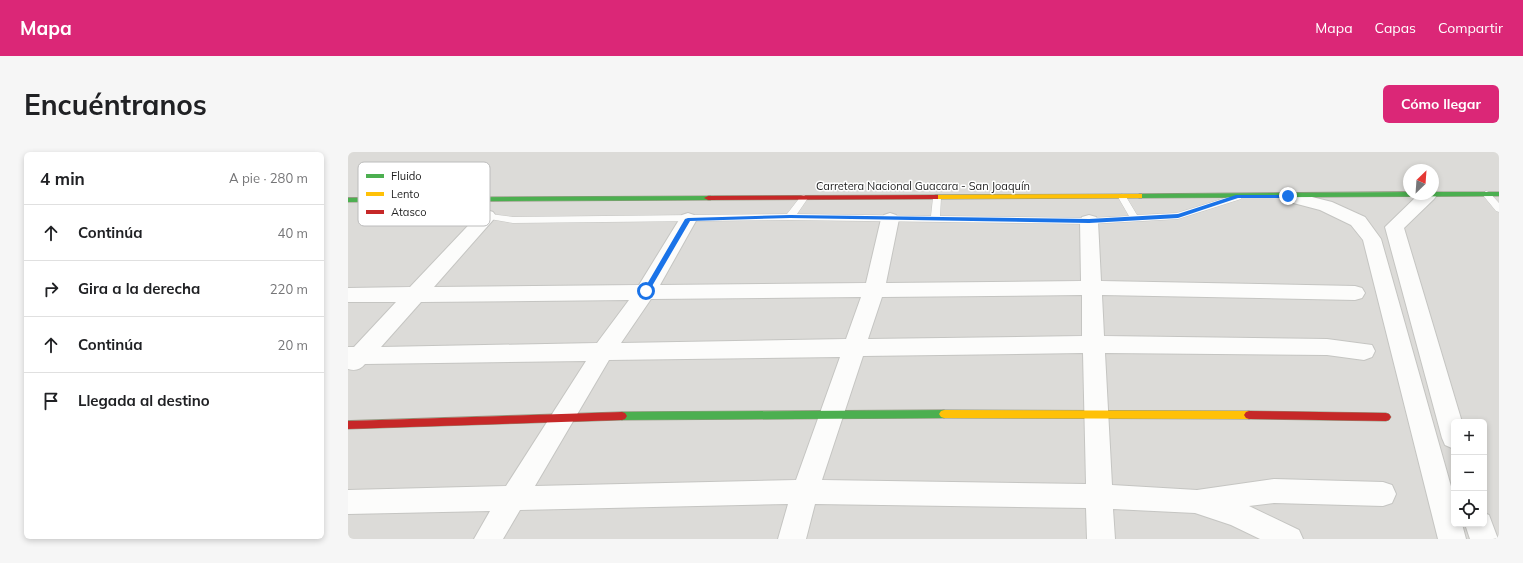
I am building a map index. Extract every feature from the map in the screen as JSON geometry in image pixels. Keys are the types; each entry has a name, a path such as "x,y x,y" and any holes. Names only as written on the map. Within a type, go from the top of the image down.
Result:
{"main road":[{"name":"Carretera Nacional Guacara - San Joaquín","path":"1439,195 1499,194"},
{"name":"Carretera Nacional Guacara - San Joaquín","path":"490,199 1403,195"},
{"name":"Carretera Nacional Guacara - San Joaquín","path":"348,200 358,200"},
{"path":"348,425 564,417 832,414 1096,413 1386,416"}],"street":[{"path":"1288,196 1326,206 1358,220 1372,239 1452,539"},
{"path":"1423,200 1394,227 1451,427"},
{"path":"488,539 604,350 646,291 688,219"},
{"path":"792,539 805,492 874,290 890,219"},
{"path":"1089,221 1093,288 1093,344 1100,539"},
{"path":"352,360 419,293 478,226"},
{"path":"348,295 419,293 1093,288 1355,293"},
{"path":"352,360 604,350 1093,344 1327,347 1364,351"},
{"path":"348,502 805,492 1098,496 1195,501 1274,491 1383,494"},
{"path":"1195,501 1237,514 1289,539"},
{"path":"1480,527 1484,539"}],"lane":[{"path":"1486,194 1499,209"},
{"path":"1122,197 1135,219"},
{"path":"490,216 513,220 790,217 1089,221 1178,216 1238,197"},
{"path":"790,217 804,198"},
{"path":"935,220 937,198"}],"shaded area":[{"path":"348,152 1499,152 1499,539 348,539"}],"traffic: fast":[{"path":"1139,196 1499,194"},
{"path":"490,199 708,198"},
{"path":"348,200 358,200"},
{"path":"622,416 944,414"}],"traffic: slow":[{"path":"935,197 1139,196"},
{"path":"944,414 1249,415"}],"traffic: jam":[{"path":"708,198 935,197"},
{"path":"1249,415 1386,417"},
{"path":"348,425 622,416"}],"route":[{"path":"646,291 688,219 790,217 1089,221 1178,216 1238,197 1288,196"}]}
